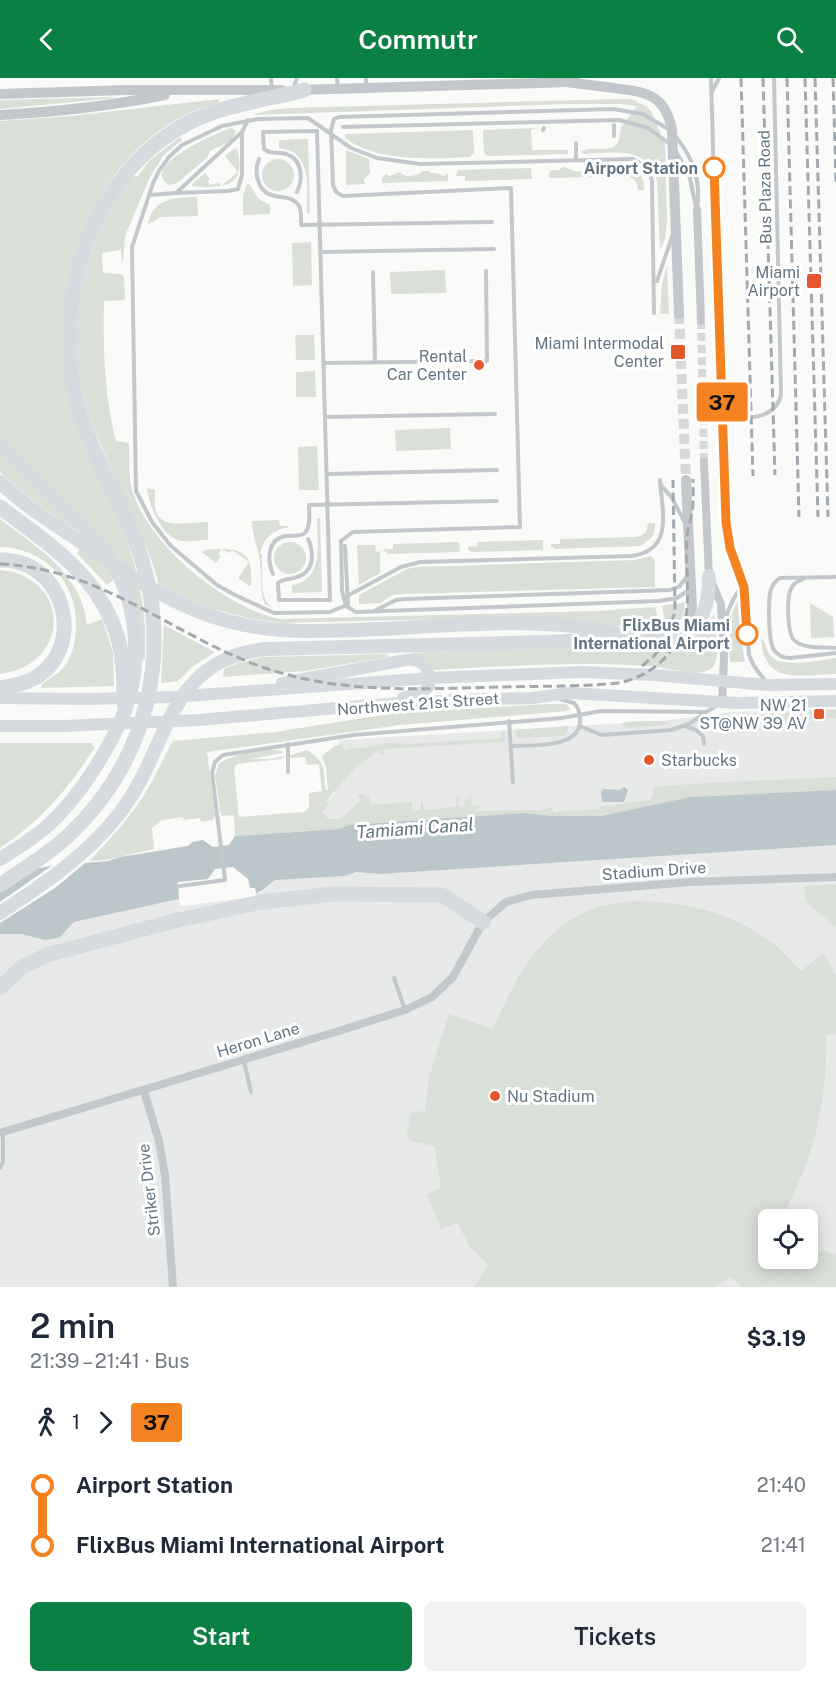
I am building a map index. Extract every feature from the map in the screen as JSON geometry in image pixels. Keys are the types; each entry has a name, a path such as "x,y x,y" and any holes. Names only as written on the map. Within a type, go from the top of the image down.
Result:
{"highway":[{"path":"0,885 49,852 71,833 97,805 113,782 128,756 140,726 146,708 152,666 153,612 145,572 132,532 84,422 72,372 71,310 77,274 88,238 104,204 118,184 140,158 169,134 210,114 298,86"},
{"path":"0,444 88,530 120,575 131,613 135,645 132,685 124,710 98,762 72,801 38,834 0,859"},
{"path":"0,482 31,510 151,589 188,607 253,627 291,631 505,624 608,631 639,638"},
{"path":"0,507 70,561 91,583 101,599 119,642 124,710"},
{"path":"0,560 26,564 49,582 61,601 65,622 62,645 49,666 25,683 0,688"},
{"path":"0,913 64,870 93,844 139,785 170,719 191,684 210,667 228,658 266,649 639,638 684,634 704,613 709,596 709,576"},
{"path":"0,988 22,967 47,955 170,922 261,902 334,894 437,895 452,901 483,922"}],"main road":[{"path":"237,693 412,659 424,664 430,678 429,686 423,692 372,705"},
{"name":"Northwest 21st Street","path":"0,698 103,699 208,695 430,678 582,672 654,675 768,685 836,684"},
{"name":"Northwest 21st Street","path":"0,726 93,725 199,720 372,705 532,698 587,693 722,702 836,701"}],"street":[{"path":"0,94 125,90 272,90 338,84 569,79 639,91 655,97 661,103 666,109 672,130 679,314"},
{"path":"0,115 128,102 186,91"},
{"path":"697,210 701,321"},
{"path":"704,462 709,576 722,604 722,702"},
{"path":"684,634 692,608 686,480"},
{"name":"Stadium Drive","path":"483,922 506,902 531,895 690,882 836,877"},
{"name":"Heron Lane","path":"2,1133 405,1010 432,997 453,977 483,922"},
{"name":"Striker Drive","path":"144,1091 159,1141 165,1175 173,1287"}],"lane":[{"path":"271,78 272,90"},
{"path":"711,78 718,321"},
{"path":"712,94 719,78"},
{"name":"Bus Plaza Road","path":"721,394 729,406 738,413 754,417 776,406 781,395 773,80"},
{"path":"692,586 684,594 669,600 356,612 349,609 342,599 343,538 353,532 520,526 511,188 343,196 336,192 333,185 332,123 339,117 620,109 636,112 657,121 681,142 690,156 697,174 699,189 697,210"},
{"path":"348,604 330,612 274,613 235,595 217,585 171,546 152,522 136,491 132,247 149,195 163,163 182,145 222,126 248,120 308,118 351,148 377,158 400,163 633,159 644,165 650,172 653,196 654,313"},
{"path":"176,193 242,132 248,120"},
{"path":"343,127 608,120 635,123 665,139 679,155 691,180 697,210"},
{"path":"614,125 614,136"},
{"path":"297,192 301,183 300,167 290,156 283,153 269,153 264,149 263,132 317,131 330,600 279,600 278,583 282,579 303,575 311,563 312,548 308,538"},
{"path":"149,195 238,189 242,175 242,132"},
{"path":"576,143 576,160"},
{"path":"259,159 256,172 260,186 271,196 293,200 298,204 301,209 301,225 492,222"},
{"path":"655,287 676,225"},
{"path":"321,252 494,249"},
{"path":"324,363 488,361 486,271"},
{"path":"374,272 375,362"},
{"path":"720,368 724,451"},
{"path":"325,417 495,414"},
{"path":"327,474 497,470"},
{"path":"724,478 727,533 744,587 749,655 768,685"},
{"path":"347,596 401,567 420,562 642,554 654,548 661,538 663,529 660,482 672,498 688,531"},
{"path":"273,574 269,555 275,542 287,536 302,535 306,532 309,525 309,505 496,501"},
{"path":"343,546 348,604"},
{"path":"348,604 359,611 367,612 396,600 405,599 670,590 683,583 691,567"},
{"path":"836,577 785,577 776,580 770,595 772,647 777,654 784,658 836,653"},
{"path":"808,578 797,582 790,593 789,634 796,642 804,645 836,648"},
{"path":"723,625 734,598 744,587"},
{"path":"511,746 565,742 575,735 580,726 577,705 572,702 532,698"},
{"path":"580,726 601,735 671,730 685,726 722,702"},
{"path":"180,886 225,880 212,773 218,757 227,754 353,735 562,718 601,711 706,712"},
{"path":"509,721 513,782"},
{"path":"685,726 706,737 704,744"},
{"path":"288,744 288,772"},
{"path":"394,978 405,1010"},
{"path":"243,1061 251,1092"},
{"path":"0,1168 3,1162 2,1133"}],"shaded area":[{"path":"114,98 0,109 0,100"},
{"path":"219,99 219,103 186,115 157,133 131,155 110,182 92,212 79,244 69,277 64,311 62,348 66,378 114,501 135,568 145,621 145,660 142,660 138,611 132,590 0,440 0,121 71,116"},
{"path":"631,99 651,111 665,144 667,221 665,238 660,250 657,181 653,169 638,156 581,152 616,145 622,126 637,106 568,104 252,115 290,108"},
{"path":"231,128 236,131 232,138 210,151 207,158 177,183 170,185 162,178 163,169 183,152"},
{"path":"539,128 531,130 532,150 568,150 568,154 488,156 484,153 483,130"},
{"path":"473,130 474,153 470,157 422,158 389,155 358,146 345,138 345,134"},
{"path":"180,137 182,140 164,155 150,177 125,236 123,262 121,250 102,253 103,273 121,274 124,277 125,300 104,301 105,372 112,424 116,441 129,443 131,484 140,510 171,551 213,588 258,613 280,619 596,611 655,607 660,629 569,622 436,619 283,623 252,619 213,609 186,599 159,585 149,554 89,415 82,388 77,332 84,276 92,249 106,217 132,176 138,176 149,161"},
{"path":"308,139 310,213 307,213 307,182 303,163 290,151 279,148 279,140"},
{"path":"235,148 238,151 239,171 232,182 221,186 238,172 225,156"},
{"path":"346,150 369,159 370,173 364,179 365,184 346,185"},
{"path":"278,159 289,164 294,175 289,186 278,191 267,186 262,175 267,164"},
{"path":"618,165 634,168 643,179 644,190 638,190 635,180 625,176 549,178 552,170 559,170 563,167 581,171 587,167 594,170"},
{"path":"531,168 532,179 465,181 465,176 456,176 458,170"},
{"path":"423,171 444,176 448,173 448,181 382,183 382,178 386,174 390,176 400,172 406,176 412,176"},
{"path":"205,173 210,179 208,182 210,185 219,183 221,186 192,186"},
{"path":"247,184 259,199 270,205 270,214 243,215 243,195"},
{"path":"197,197 198,216 161,217 148,224 151,215 160,204 174,199"},
{"path":"311,242 312,285 293,286 292,243"},
{"path":"667,265 669,314 660,314 662,284"},
{"path":"445,270 446,293 391,294 390,272"},
{"path":"295,335 314,335 315,360 296,360"},
{"path":"315,371 316,397 296,397 296,372"},
{"path":"450,428 451,449 396,451 395,430"},
{"path":"317,446 319,490 299,490 298,447"},
{"path":"0,451 84,535 30,498 0,472"},
{"path":"147,488 155,490 155,509 161,519 173,523 208,522 208,540 185,541 172,537 161,526 150,502"},
{"path":"317,518 320,518 322,592 292,593 292,585 303,582 310,576 317,559"},
{"path":"0,519 56,563 67,576 83,607 87,625 102,619 113,652 114,686 41,688 42,684 62,670 70,657 76,635 74,607 63,580 43,560 30,553 0,547"},
{"path":"279,520 280,526 289,527 270,535 260,553 262,554 263,592 274,609 265,604 263,598 260,561 252,521"},
{"path":"648,523 655,523 654,532 651,538 641,546 554,549 551,547 551,544 560,544 560,539 636,537 645,533"},
{"path":"543,540 543,550 471,552 468,550 468,547 477,546 477,542"},
{"path":"290,542 301,547 306,558 301,569 290,574 279,569 274,558 279,547"},
{"path":"459,542 460,552 387,554 384,551 384,549 393,549 393,544"},
{"path":"357,545 375,545 376,552 380,551 380,573 359,585"},
{"path":"80,548 108,568 113,580 107,585 77,553"},
{"path":"221,549 230,549 237,551 247,558 250,563 251,569 251,585 249,586 238,578 249,562 232,550 230,553"},
{"path":"221,549 218,554 221,556 216,563 202,552 205,550"},
{"path":"651,556 655,561 655,587 403,594 392,595 381,603 359,604 359,595 407,569 416,567 635,560"},
{"path":"0,570 23,576 40,587 50,603 54,620 51,638 41,654 24,667 0,674"},
{"path":"740,598 745,662 730,662 729,635 732,633 729,632 730,623 733,610"},
{"path":"685,602 681,619 676,625 667,629 662,606"},
{"path":"810,603 833,617 834,637 811,638"},
{"path":"714,614 717,658 712,668 700,672 683,672 650,666 596,664 433,670 421,656 409,653 682,642 697,635"},
{"path":"164,625 215,652 192,667 178,681 161,683"},
{"path":"761,638 770,656 778,661 803,662 836,658 836,674 797,676 777,671 769,664"},
{"path":"387,654 388,657 305,671 223,677 224,669 263,657"},
{"path":"567,704 570,709 400,725 207,752 215,815 213,820 201,822 200,818 184,820 183,817 162,820 152,828 154,849 106,860 89,861 136,807 173,741 275,732 395,713"},
{"path":"836,709 836,790 690,797 601,816 524,813 329,830 323,812 329,803 327,801 335,793 339,740 662,721 731,712"},
{"path":"836,710 836,718 709,726 715,716"},
{"path":"625,722 671,723 639,728 621,725"},
{"path":"568,726 568,732 564,736 519,738 515,733 516,730"},
{"path":"502,729 506,740 504,742 384,749 383,756 377,751 355,768 327,800 329,803 323,812 328,819 341,819 361,800 358,795 361,794 369,797 371,805 412,802 412,809 420,810 422,797 424,810 456,807 457,796 459,807 465,807 464,800 469,799 470,793 472,806 481,805 481,808 474,809 475,811 539,810 553,807 553,812 597,809 648,800 652,798 654,787 836,777 836,790 690,797 601,816 554,816 524,813 349,825 339,829 235,836 234,815 222,816 220,812 215,776 219,763 241,754 275,750 284,753 249,759 285,756 281,759 237,764 234,768 239,817 305,812 309,807 309,793 322,791 319,764 307,765 305,757 291,758 288,756 307,750 313,754 322,766 325,789 328,790 326,767 322,756 334,746 342,744 345,752 346,749 386,743 408,744 502,738"},
{"path":"0,743 93,743 95,747 53,803 28,827 0,848"},
{"path":"836,845 836,1287 0,1287 0,934 21,934 45,940 59,938 74,922 179,899 181,906 257,897 256,893 261,892 276,880 345,876 356,872 380,874"},
{"path":"836,884 836,927 806,902 804,886"},
{"name":"Nu Stadium","path":"632,901 652,902 689,906 725,916 758,933 775,945 801,971 823,953 836,975 836,1034 826,1035 821,1107 810,1153 786,1209 758,1209 758,1269 788,1269 771,1287 742,1287 731,1277 715,1287 474,1287 488,1265 471,1248 457,1223 441,1229 427,1194 441,1188 435,1146 410,1141 407,1136 410,1114 414,1111 425,1112 429,1077 449,1014 493,1029 521,974 544,942 575,917 608,905"},
{"path":"824,1250 836,1254 836,1287 773,1287 788,1269 818,1269 818,1252"}],"water":[{"path":"624,787 628,790 624,802 602,802 603,789 620,790"},
{"name":"Tamiami Canal","path":"836,790 836,845 380,874 356,872 345,876 276,880 256,893 255,888 250,888 248,879 233,867 215,869 208,879 178,882 179,899 74,922 59,938 45,940 21,934 0,934 0,877 49,866 108,861 188,846 192,842 203,840 213,847 229,845 235,836 339,829 349,825 524,813 554,816 601,816 690,797"}],"pier":[{"path":"90,859 55,888 0,923 0,902 57,862"}],"tunnel":[{"path":"679,314 686,480"},
{"path":"701,321 704,462"}],"railway":[{"path":"741,78 753,476"},
{"path":"763,78 775,475"},
{"path":"787,78 799,517"},
{"path":"805,78 818,517"},
{"path":"815,78 828,517"},
{"path":"833,78 836,182"},
{"path":"0,564 38,569 73,578 137,606 231,655 265,668 323,682 411,689 618,683 644,674 666,657 674,647 685,622 688,591 687,547 693,508 693,479"},
{"path":"642,666 655,655 667,638 675,611 673,480"}],"bus line":[{"name":"37","path":"714,168 726,522 730,548 744,587 747,604 747,634"}],"place":[{"name":"Airport Station","path":"714,168"},
{"name":"Miami Airport","path":"814,281"},
{"name":"Miami Intermodal Center","path":"678,352"},
{"name":"Rental Car Center","path":"479,365"},
{"name":"FlixBus Miami International Airport","path":"747,634"},
{"name":"NW 21 ST@NW 39 AV","path":"819,714"},
{"name":"Starbucks","path":"649,760"},
{"name":"Nu Stadium","path":"495,1096"}]}
